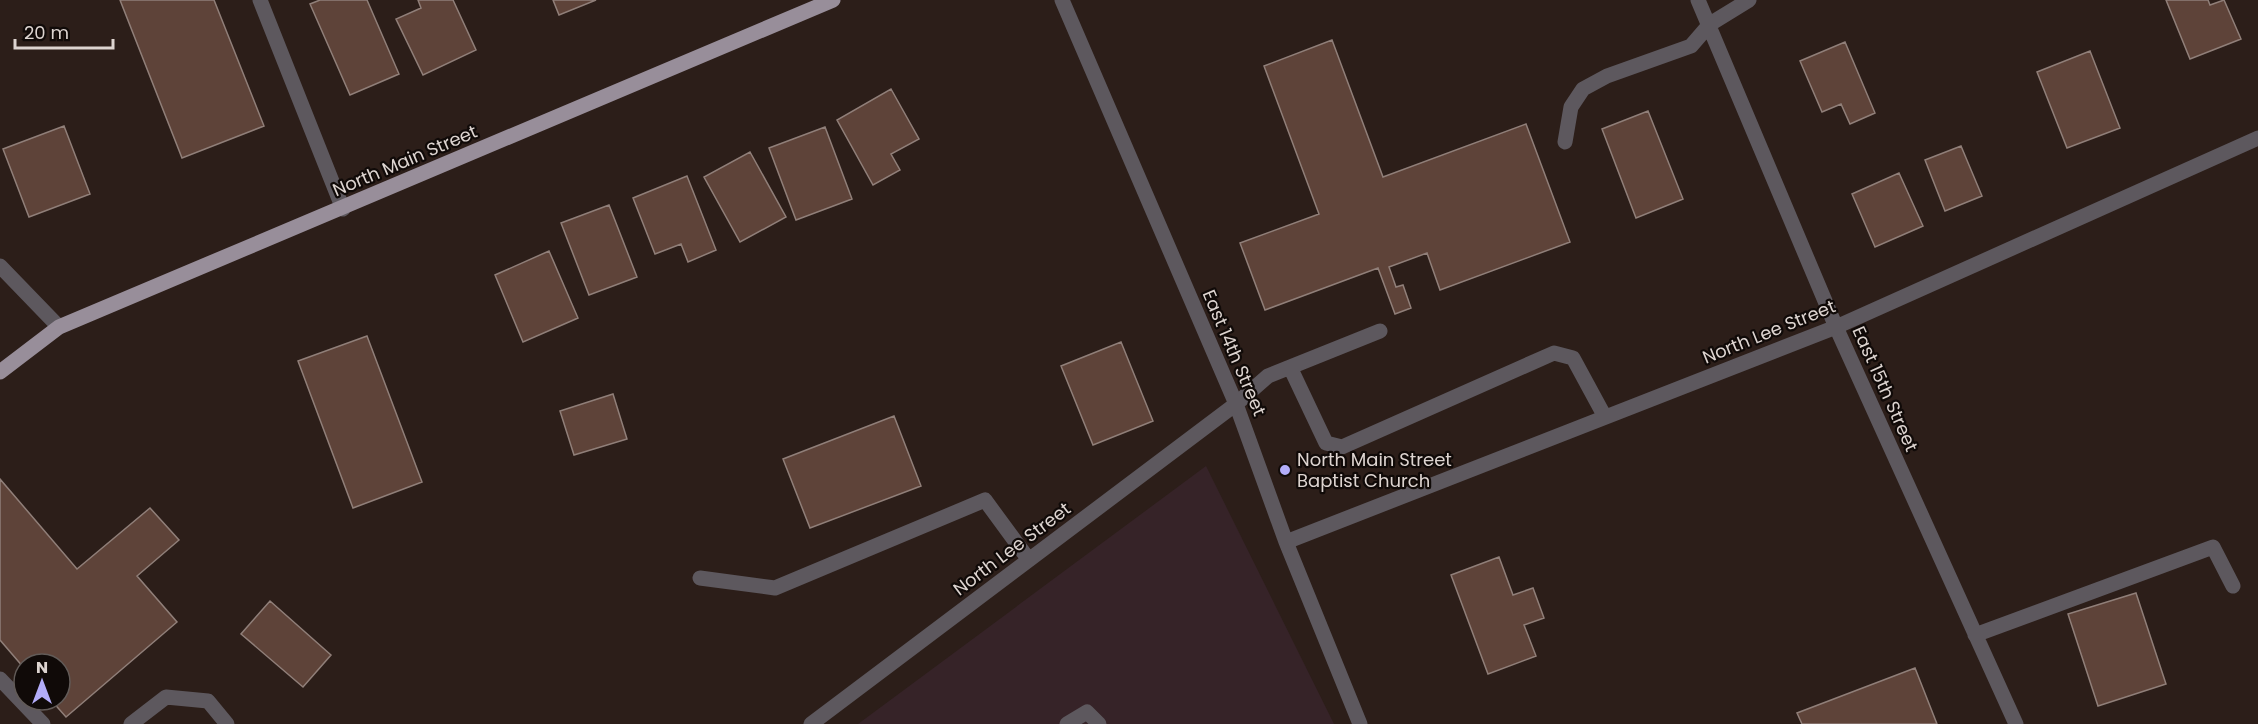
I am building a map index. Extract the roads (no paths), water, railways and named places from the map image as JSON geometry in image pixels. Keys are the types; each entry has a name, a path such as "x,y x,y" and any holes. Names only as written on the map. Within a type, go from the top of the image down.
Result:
{"main road":[{"name":"North Main Street","path":"0,372 59,327 833,0"}],"street":[{"path":"260,0 342,209"},
{"name":"East 14th Street","path":"1062,0 1236,404 1286,542 1360,724"},
{"name":"East 15th Street","path":"1698,0 1836,327 2016,724"},
{"path":"1565,142 1571,107 1583,89 1607,76 1691,46 1710,24 1749,0"},
{"name":"North Lee Street","path":"1286,542 1836,327 2258,138"},
{"path":"0,266 59,327"},
{"name":"North Lee Street","path":"811,724 1236,404 1268,376 1380,332"},
{"path":"1290,367 1326,443 1342,447 1554,353 1573,358 1605,417"},
{"path":"700,578 775,588 985,500 1029,560"},
{"path":"1975,635 2213,547 2233,586"},
{"path":"0,679 43,724"},
{"path":"131,724 166,697 208,701 227,724"},
{"path":"1067,724 1087,712 1099,724"}],"place":[{"name":"North Main Street Baptist Church","path":"1285,470"}]}
